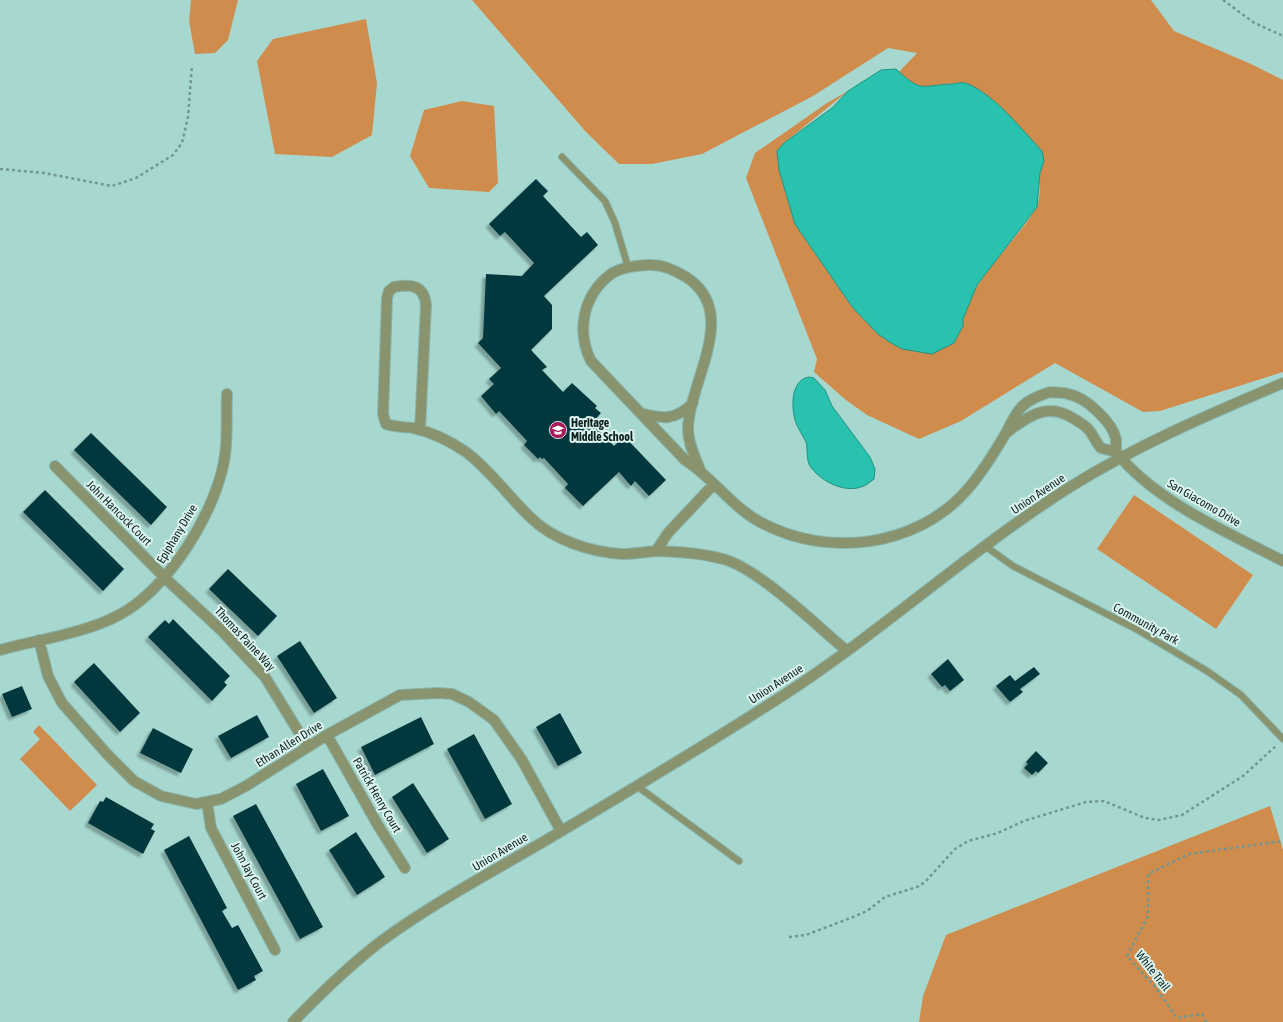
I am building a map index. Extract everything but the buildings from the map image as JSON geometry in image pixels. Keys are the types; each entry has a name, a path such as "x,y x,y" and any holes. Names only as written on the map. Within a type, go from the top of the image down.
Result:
{"street":[{"path":"700,470 691,449 688,430 692,403 710,340 712,319 707,300 692,280 675,270 653,264 628,267 612,274 597,288 587,304 582,336 585,349 591,361 685,460 700,470 714,484 758,521 775,529 812,541 826,543 857,543 874,541 907,531 923,524 951,506 979,476 1006,433 1018,409 1033,397 1050,392 1069,394 1083,399 1096,410 1107,422 1116,439 1118,454"},
{"path":"420,430 426,305 425,296 422,290 416,287 394,287 389,291 387,298 384,419 386,424 420,430 448,441 466,452 485,469 531,518 559,538 591,548 622,554 656,551 693,553 724,559 751,572 847,651"},
{"name":"Union Avenue","path":"293,1022 325,989 380,942 432,908 561,832 778,699 847,651 985,546 1118,454 1283,383"},
{"name":"Epiphany Drive","path":"0,650 89,627 120,615 139,602 165,578 202,521 218,485 225,455 227,394"},
{"path":"640,413 658,418 671,417 684,412 692,403"},
{"name":"San Giacomo Drive","path":"1006,433 1028,417 1037,413 1056,411 1079,421 1089,430 1101,448 1118,454 1155,489 1183,508 1283,561"},
{"name":"John Hancock Court","path":"55,466 165,578"},
{"path":"656,551 668,533 714,484"},
{"name":"Thomas Paine Way","path":"165,578 222,630 265,677 308,747"},
{"name":"Ethan Allen Drive","path":"39,640 48,676 62,703 107,754 134,781 161,796 196,804 221,799 246,786 327,735 400,695 422,693 452,694 469,702 494,720 522,760 561,832"},
{"name":"Patrick Henry Court","path":"327,735 405,868"},
{"name":"John Jay Court","path":"207,802 211,828 275,950"}],"lane":[{"path":"562,157 605,201 615,223 628,267"},
{"name":"Community Park","path":"985,546 1012,566 1136,629 1207,671 1241,695 1283,739"},
{"path":"637,786 739,861"}],"path":[{"path":"1223,0 1253,22 1283,36"},
{"path":"0,169 44,173 112,186 136,178 173,155 182,143 188,117 192,65"},
{"path":"789,937 806,935 854,917 885,897 917,887 925,882 955,849 968,841 998,833 1024,821 1086,802 1104,801 1145,818 1159,820 1182,815 1243,776 1263,760 1283,739"},
{"name":"White Trail","path":"1206,1022 1202,1014 1177,1018 1156,988 1127,956 1148,916 1148,874 1189,854 1283,841"}],"shaded area":[{"path":"191,0 238,0 228,40 215,53 195,54 189,21"},
{"path":"472,0 1151,0 1174,31 1251,64 1283,80 1283,372 1160,411 1143,412 1055,363 961,421 919,439 867,415 846,400 814,372 817,359 746,178 755,153 827,103 848,91 784,143 779,170 795,224 853,308 963,326 965,312 971,296 992,265 1028,221 1039,201 1040,175 1043,161 1042,151 998,104 967,83 943,84 924,88 914,85 899,72 917,53 888,48 813,96 702,154 652,164 619,164 586,132"},
{"path":"366,19 377,83 372,135 332,157 275,154 257,61 273,39"},
{"path":"896,69 917,85 928,86 963,83 978,89 988,96 1017,123 1042,151 1044,161 1040,173 1037,207 977,285 963,319 963,326 954,343 932,354 902,349 891,343 878,334 853,308 795,224 779,170 777,151 784,143 832,108 848,91 881,70"},
{"path":"462,101 494,106 498,183 489,192 429,188 410,156 424,110"},
{"path":"809,377 814,378 825,390 832,406 870,457 875,469 874,479 865,486 854,488 840,487 826,481 810,466 806,442 796,423 793,410 795,389 798,383"},
{"path":"1134,495 1253,575 1216,629 1097,549"},
{"path":"39,725 97,785 70,811 20,759 40,739 33,732"},
{"path":"1270,806 1283,850 1283,1022 919,1022 923,996 946,935"}],"place":[{"name":"Heritage Middle School","path":"558,430"}]}
